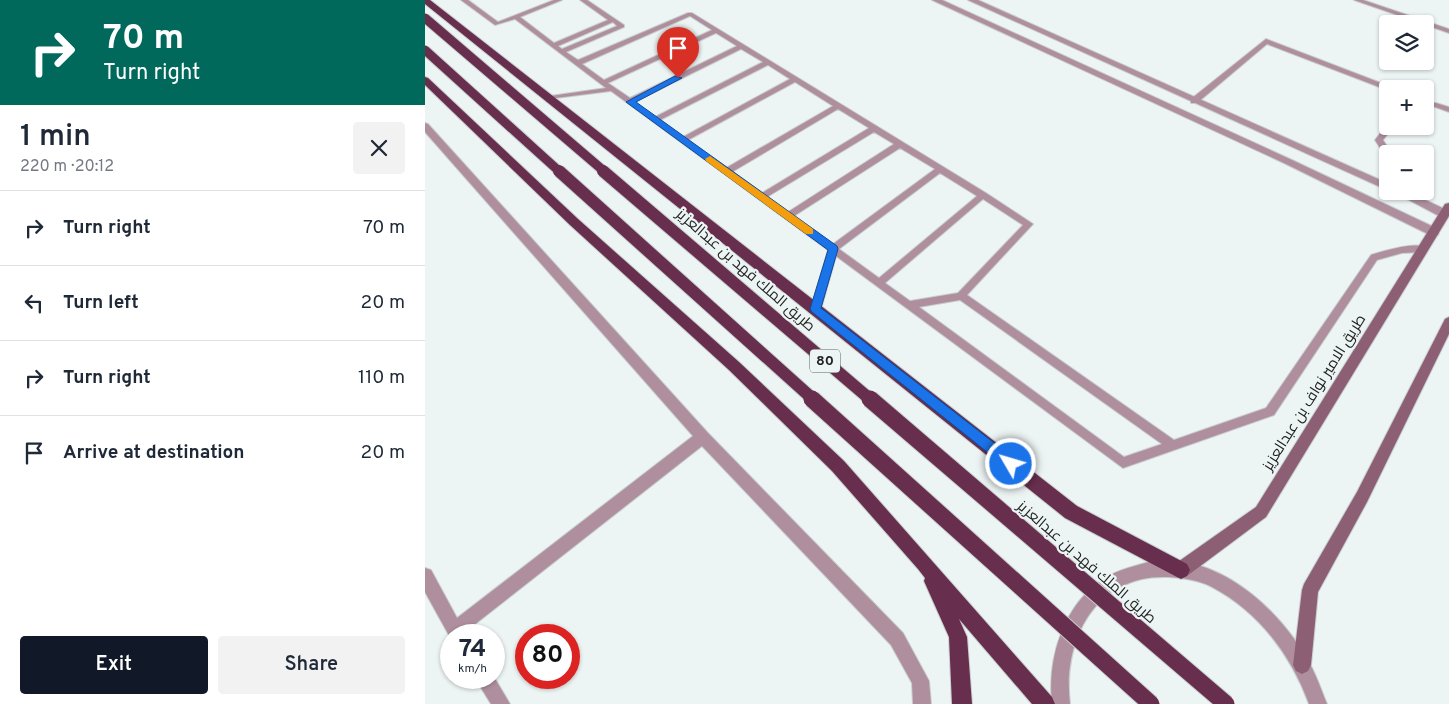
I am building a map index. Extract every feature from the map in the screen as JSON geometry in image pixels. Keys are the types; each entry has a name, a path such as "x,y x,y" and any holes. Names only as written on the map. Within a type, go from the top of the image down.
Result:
{"highway":[{"path":"425,0 1071,512 1181,570"},
{"name":"طريق الملك فهد بن عبدالعزيز","path":"425,18 1226,704"},
{"name":"80","path":"425,50 1151,704"},
{"path":"425,80 574,222 734,366 838,466 924,562 1045,704"},
{"path":"924,562 958,637 962,704"}],"main road":[{"name":"طريق الامير نواف بن عبدالعزيز","path":"1181,570 1261,512 1447,210"},
{"path":"1302,665 1310,590 1362,497 1449,322"}],"street":[{"path":"972,0 1379,183"},
{"path":"942,1 1355,193 1434,232"},
{"path":"425,126 703,437 897,639 920,681 921,704"},
{"path":"1355,193 1367,177"},
{"path":"1416,200 1447,210"},
{"path":"467,624 703,437"},
{"path":"1061,704 1061,671 1066,642 1077,618 1092,598 1111,582 1133,572 1157,569 1181,570 1204,576 1226,586 1248,600 1268,618 1302,665 1318,704"},
{"path":"425,576 452,624"},
{"path":"491,689 501,704"}],"lane":[{"path":"463,0 497,24 559,0"},
{"path":"562,51 622,26 583,0"},
{"path":"1357,0 1449,31"},
{"path":"578,63 690,14 1029,224 961,296 909,305"},
{"path":"516,17 1123,463 1270,412 1374,257 1402,250 1423,250"},
{"path":"554,45 613,20"},
{"path":"604,82 717,30"},
{"path":"1193,100 1266,41 1379,84"},
{"path":"630,102 742,46"},
{"path":"655,120 769,62"},
{"path":"683,140 796,80"},
{"path":"550,98 613,88"},
{"path":"1436,105 1449,110"},
{"path":"727,171 838,106"},
{"path":"762,197 875,128"},
{"path":"788,216 900,144"},
{"path":"815,309 833,249 940,169"},
{"path":"879,282 983,195"},
{"path":"961,296 1173,446"}],"slow traffic":[{"path":"710,159 809,231"}],"route":[{"path":"678,78 630,102 833,249 815,309 1011,464"}]}
